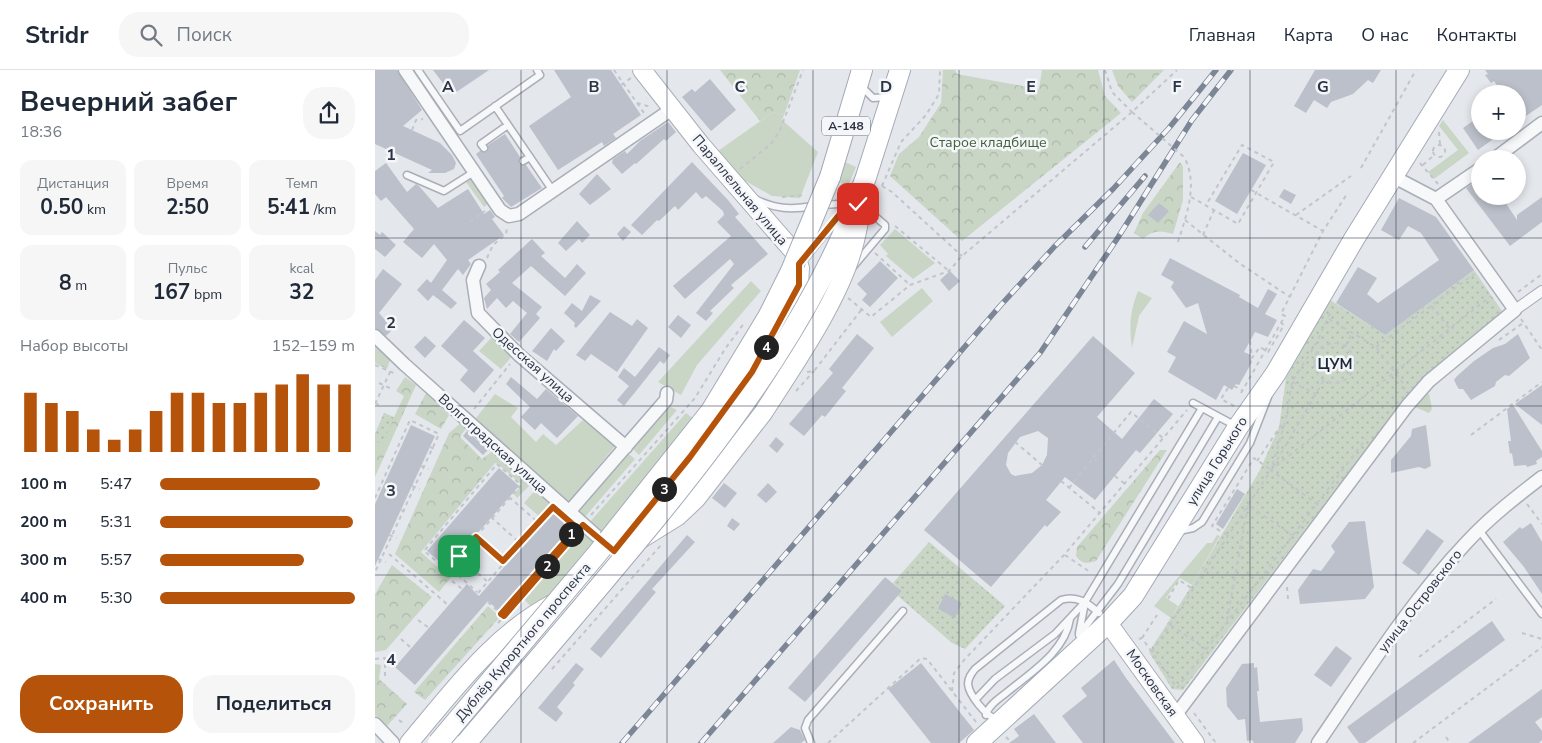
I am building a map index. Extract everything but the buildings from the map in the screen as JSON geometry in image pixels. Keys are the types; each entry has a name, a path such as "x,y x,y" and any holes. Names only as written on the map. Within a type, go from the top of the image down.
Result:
{"main road":[{"name":"улица Горького","path":"978,739 994,715 1073,655 1103,618 1133,596 1238,427 1284,377 1354,239 1394,177 1417,152 1459,70"},
{"name":"Дублёр Курортного проспекта","path":"438,743 557,602 711,411 768,317 791,271 827,185 862,72"},
{"name":"Параллельная улица","path":"638,74 664,109 735,180 793,252 801,283"},
{"name":"Дублёр Курортного проспекта","path":"466,743 699,466 730,424 792,330 874,181 896,76"},
{"name":"А-148","path":"613,553 678,516 695,499 763,413 802,352 846,267 874,181"},
{"path":"452,743 613,553 690,457 752,372 801,283"},
{"name":"А-148","path":"409,736 496,644 531,615 557,602"},
{"name":"Московская","path":"1103,618 1195,743"}],"street":[{"path":"405,70 496,204 509,216 519,214 553,191 664,109"},
{"path":"1506,150 1542,123"},
{"path":"1440,196 1471,175"},
{"path":"1394,177 1440,196 1515,310"},
{"name":"Одесская улица","path":"479,266 473,280 477,313 519,355 626,446"},
{"path":"1175,716 1407,406 1429,381 1515,310 1542,291"},
{"name":"Волгоградская улица","path":"375,336 569,512 580,526 613,553"},
{"path":"569,512 666,400 667,393"},
{"name":"улица Островского","path":"1318,743 1377,656 1437,577 1479,530 1542,477"},
{"path":"375,724 393,743"}],"lane":[{"path":"418,70 460,131 540,75 537,70"},
{"name":"А-148","path":"862,72 863,90 873,98 887,97 896,76"},
{"path":"495,106 553,191"},
{"path":"484,148 481,144 508,125"},
{"path":"523,161 530,157"},
{"path":"407,175 444,191 474,172"},
{"path":"735,180 757,200 777,208 790,210 849,203 865,207 885,225 885,229 836,288 830,298 801,283 849,203"},
{"path":"1173,532 1193,528 1202,522 1250,443 1284,377"},
{"path":"1193,403 1238,427"},
{"path":"976,698 989,684 1070,619 1085,602 1202,408"},
{"path":"1079,635 1103,618 1118,584 1218,417"},
{"path":"1479,530 1542,614"},
{"path":"994,715 976,698 968,683 975,669 1061,600 1071,597 1085,602 1103,618"},
{"path":"1073,655 1085,602"},
{"path":"811,743 805,728 809,720 903,611"},
{"path":"994,715 994,702 1058,649 1068,631 1070,619"}],"path":[{"path":"615,70 622,85 637,103 664,109"},
{"path":"735,180 771,144 780,130 803,70"},
{"path":"874,181 901,142 926,115 939,94 940,70"},
{"path":"1105,70 1112,92 1184,157 1188,164 1191,197 1178,242"},
{"path":"949,271 962,256 1132,112 1177,70"},
{"path":"1361,168 1416,70"},
{"path":"622,85 638,74"},
{"path":"412,130 417,120"},
{"path":"1434,155 1439,158 1444,156 1445,149 1440,145 1439,126"},
{"path":"1191,197 1238,224 1274,162 1242,145 1206,205"},
{"path":"1423,166 1434,155 1434,148 1440,145"},
{"path":"1417,152 1440,196"},
{"path":"1295,215 1351,176"},
{"path":"780,198 827,185"},
{"path":"1251,190 1323,231"},
{"path":"892,192 962,256"},
{"path":"1228,388 1221,399 1234,406 1266,351 1268,352 1284,325 1281,323 1285,316 1281,314 1291,298 1323,231 1347,194"},
{"path":"472,222 496,204"},
{"path":"1203,235 1214,210"},
{"path":"479,266 489,256 493,245 506,234 509,216"},
{"path":"1185,220 1239,264 1291,298"},
{"path":"872,251 910,285"},
{"path":"1376,347 1478,271"},
{"path":"1534,280 1542,274"},
{"path":"1271,470 1491,296"},
{"path":"1271,470 1286,419 1284,377 1317,342 1333,306"},
{"path":"1431,306 1450,329"},
{"path":"792,395 814,371 862,309"},
{"path":"1515,310 1542,350"},
{"path":"1328,319 1376,347 1405,386 1404,391"},
{"path":"501,614 695,398 725,349 747,320"},
{"path":"1493,345 1523,323"},
{"path":"1345,346 1351,332"},
{"path":"1250,341 1252,358 1260,347 1266,351"},
{"path":"1329,343 1345,346 1354,358 1352,373 1339,382 1324,380 1315,368 1317,352 1329,343"},
{"path":"465,418 519,355"},
{"path":"375,365 396,374"},
{"path":"806,372 814,371"},
{"path":"381,406 375,403 390,372"},
{"path":"1284,377 1316,394"},
{"path":"1152,652 1271,470 1324,380"},
{"path":"1471,435 1542,382"},
{"path":"379,383 389,388"},
{"path":"1234,386 1243,391"},
{"path":"952,691 954,673 964,660 1064,555 1193,403"},
{"path":"1069,488 1131,412 1163,438"},
{"path":"1257,460 1286,419"},
{"path":"375,498 410,420 439,434 422,466 375,572"},
{"path":"1177,688 1315,503 1368,436"},
{"path":"1015,442 1041,465"},
{"path":"431,447 437,450"},
{"path":"1093,458 1098,462"},
{"path":"1227,535 1212,526 1254,458 1327,512"},
{"path":"497,464 521,485 510,497 447,570 425,551 497,464"},
{"path":"422,466 429,469"},
{"path":"1115,476 1125,484"},
{"path":"1061,481 1100,513"},
{"path":"413,486 419,489"},
{"path":"510,497 539,523"},
{"path":"1520,508 1526,503 1542,524"},
{"path":"1248,505 1304,544"},
{"path":"1227,622 1248,505"},
{"path":"457,575 478,593 503,561 553,507"},
{"path":"402,511 408,514"},
{"path":"491,517 523,546"},
{"path":"488,602 504,616 580,526"},
{"path":"391,535 397,538"},
{"path":"475,536 507,564"},
{"path":"551,670 662,544"},
{"path":"389,554 448,605"},
{"path":"1064,555 1090,572"},
{"path":"458,556 488,582"},
{"path":"379,560 386,562"},
{"path":"1168,599 1179,580 1193,589"},
{"path":"452,581 462,589"},
{"path":"1287,584 1288,599"},
{"path":"1419,657 1496,599"},
{"path":"1142,638 1157,615"},
{"path":"419,620 429,628"},
{"path":"1171,624 1206,649"},
{"path":"1522,634 1542,639"},
{"path":"401,639 411,648"},
{"path":"1413,743 1542,647"},
{"path":"375,659 385,658 385,677"},
{"path":"828,743 921,658 927,659 975,718 978,739"},
{"path":"399,720 409,736"},
{"path":"1445,738 1449,743"}],"green space":[{"path":"720,70 800,70 784,115 773,112 760,121"},
{"name":"Старое кладбище","path":"943,70 955,70 957,74 1039,89 1042,70 1098,70 1105,96 1121,113 962,241 890,176 899,154 919,137 941,103"},
{"path":"1112,70 1164,70 1132,102 1118,86"},
{"path":"773,112 784,115 782,120 818,152 800,198 772,196 742,179 718,151"},
{"path":"1443,120 1469,153 1434,179 1428,172 1458,150 1439,126"},
{"path":"843,161 856,167 848,186 835,180"},
{"path":"1180,162 1183,167 1183,200 1173,234 1157,232 1143,239 1134,233 1143,213"},
{"path":"473,177 491,202 484,207 466,182"},
{"path":"895,229 935,263 913,279 886,256 888,254 880,245"},
{"path":"1474,270 1504,314 1412,389 1183,690 1172,689 1149,652 1192,585 1260,470 1279,427 1286,378 1330,300 1385,335"},
{"path":"751,281 761,291 697,365 681,395 658,382"},
{"path":"922,288 933,301 892,337 880,322"},
{"path":"1138,291 1152,298 1139,316 1132,348 1131,319"},
{"path":"493,336 513,355 501,369 479,351"},
{"path":"375,346 390,360 387,369 375,363"},
{"path":"405,377 416,385 375,477 375,434 384,413 394,417 404,396 396,391"},
{"path":"426,393 449,415 441,429 415,414"},
{"path":"495,394 518,408 511,417 536,442 543,434 556,445 583,420 615,446 568,503 476,418"},
{"path":"1429,394 1432,409 1429,413 1415,407"},
{"path":"666,405 677,410 639,455 630,446"},
{"path":"384,413 394,418 382,444 375,441 375,434"},
{"path":"686,413 695,420 603,536 588,524"},
{"path":"463,421 467,427 460,437 482,459 494,450 504,458 498,464 495,463 421,552 446,575 459,561 461,565 439,592 395,554 449,433"},
{"path":"1160,450 1167,450 1096,561 1087,563 1080,561 1076,556 1077,547"},
{"path":"625,451 635,459 584,518 575,511"},
{"path":"504,458 531,484 517,498 514,494 522,485 498,464"},
{"path":"536,489 552,503 540,517 524,503"},
{"path":"580,531 595,544 553,596 533,609 523,598"},
{"path":"1217,535 1220,536 1192,585 1180,578 1166,598 1178,606 1171,618 1154,606 1207,543 1212,543"},
{"path":"475,539 481,544 467,560 461,554"},
{"path":"929,542 1005,606 965,649 952,643 898,596 902,591 893,583"},
{"path":"392,565 432,597 386,650 375,652 375,594"},
{"path":"488,606 500,617 425,700 414,692"},
{"path":"375,664 381,665 379,679 407,704 387,726 375,715"}],"railway":[{"path":"622,743 1000,306 1169,128 1216,70"},
{"path":"701,743 1040,353 1117,239 1192,120 1231,70"},
{"path":"1085,247 1145,176"}],"district":[{"name":"ЦУМ","path":"1335,364"}],"route":[{"path":"459,556 476,537 503,561 553,507 577,528 501,614 504,616 583,525 614,551 690,457 752,372 799,285 799,264 849,203 858,204"}]}
